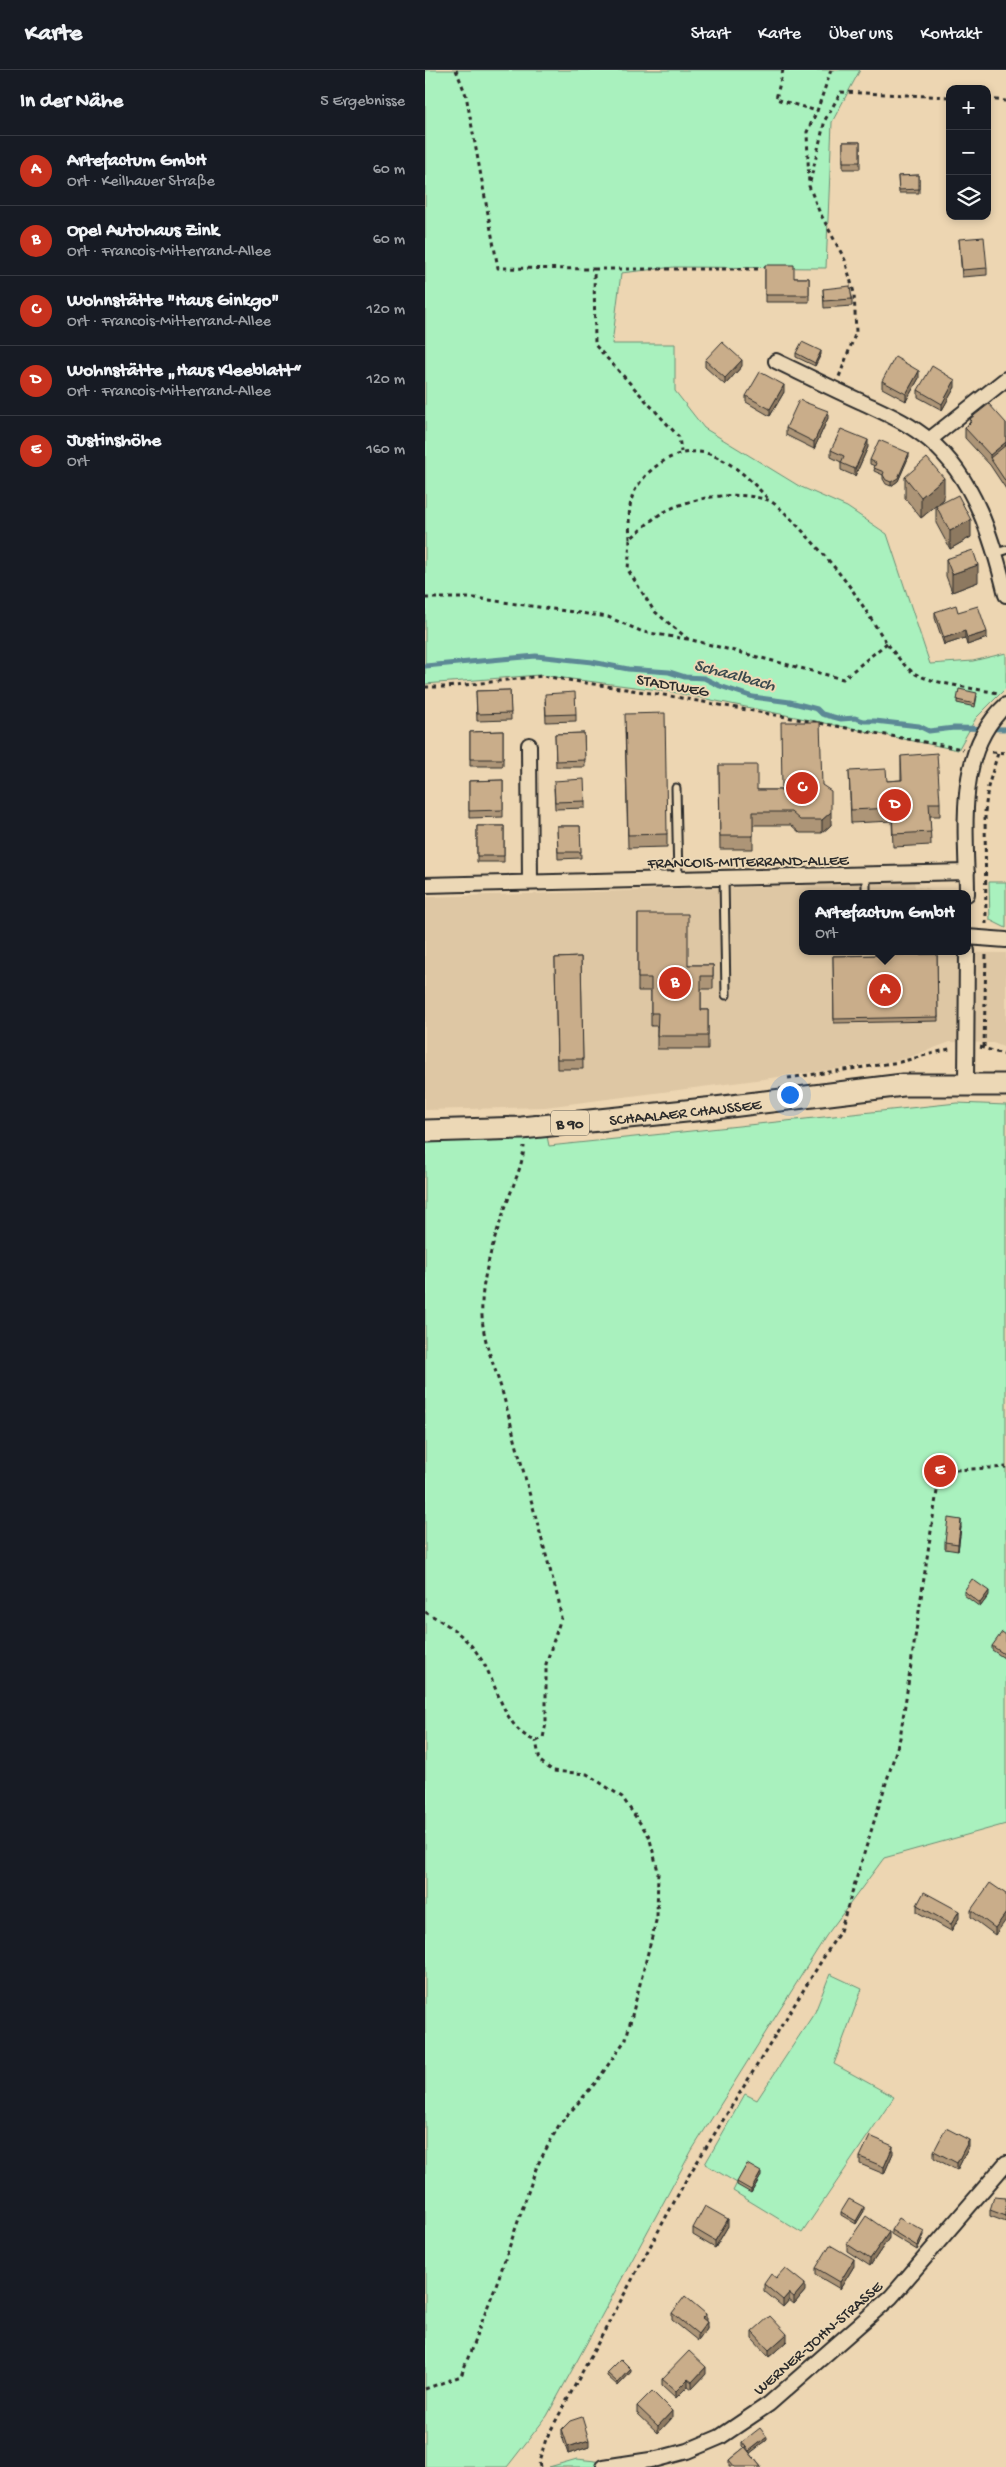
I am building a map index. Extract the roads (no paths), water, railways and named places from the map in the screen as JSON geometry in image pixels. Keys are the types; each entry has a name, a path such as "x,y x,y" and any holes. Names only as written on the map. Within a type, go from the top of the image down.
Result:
{"main road":[{"name":"SCHAALAER CHAUSSEE","path":"425,1131 522,1128 715,1108 903,1085 967,1083 1006,1085"}],"street":[{"path":"776,361 898,419 929,440 950,462 966,485 1001,551 1006,595"},
{"path":"929,440 1006,379"},
{"path":"967,890 967,784 977,745 1003,708"},
{"path":"529,745 530,882"},
{"name":"FRANCOIS-MITTERRAND-ALLEE","path":"425,886 967,872"},
{"path":"971,937 1006,940"},
{"path":"967,955 967,1083"},
{"name":"WERNER-JOHN-STRASSE","path":"604,2467 657,2459 687,2451 720,2437 769,2404 891,2297 1006,2162"}],"lane":[{"path":"677,788 678,879"},
{"path":"866,875 866,890"},
{"path":"724,878 726,995"}],"waterway":[{"name":"Schaalbach","path":"425,666 536,656 592,662 628,669 669,672 685,677 704,678 720,686 753,697 790,702 817,709 822,714 841,719 855,718 864,721 919,726 929,731 954,728 1006,729"}],"place":[{"name":"Wohnstätte \"Haus Ginkgo\"","path":"802,788"},
{"name":"Wohnstätte „Haus Kleeblatt“","path":"895,805"},
{"name":"Opel Autohaus Zink","path":"675,983"},
{"name":"Artefactum GmbH","path":"885,990"},
{"name":"Justinshöhe","path":"940,1471"}]}
